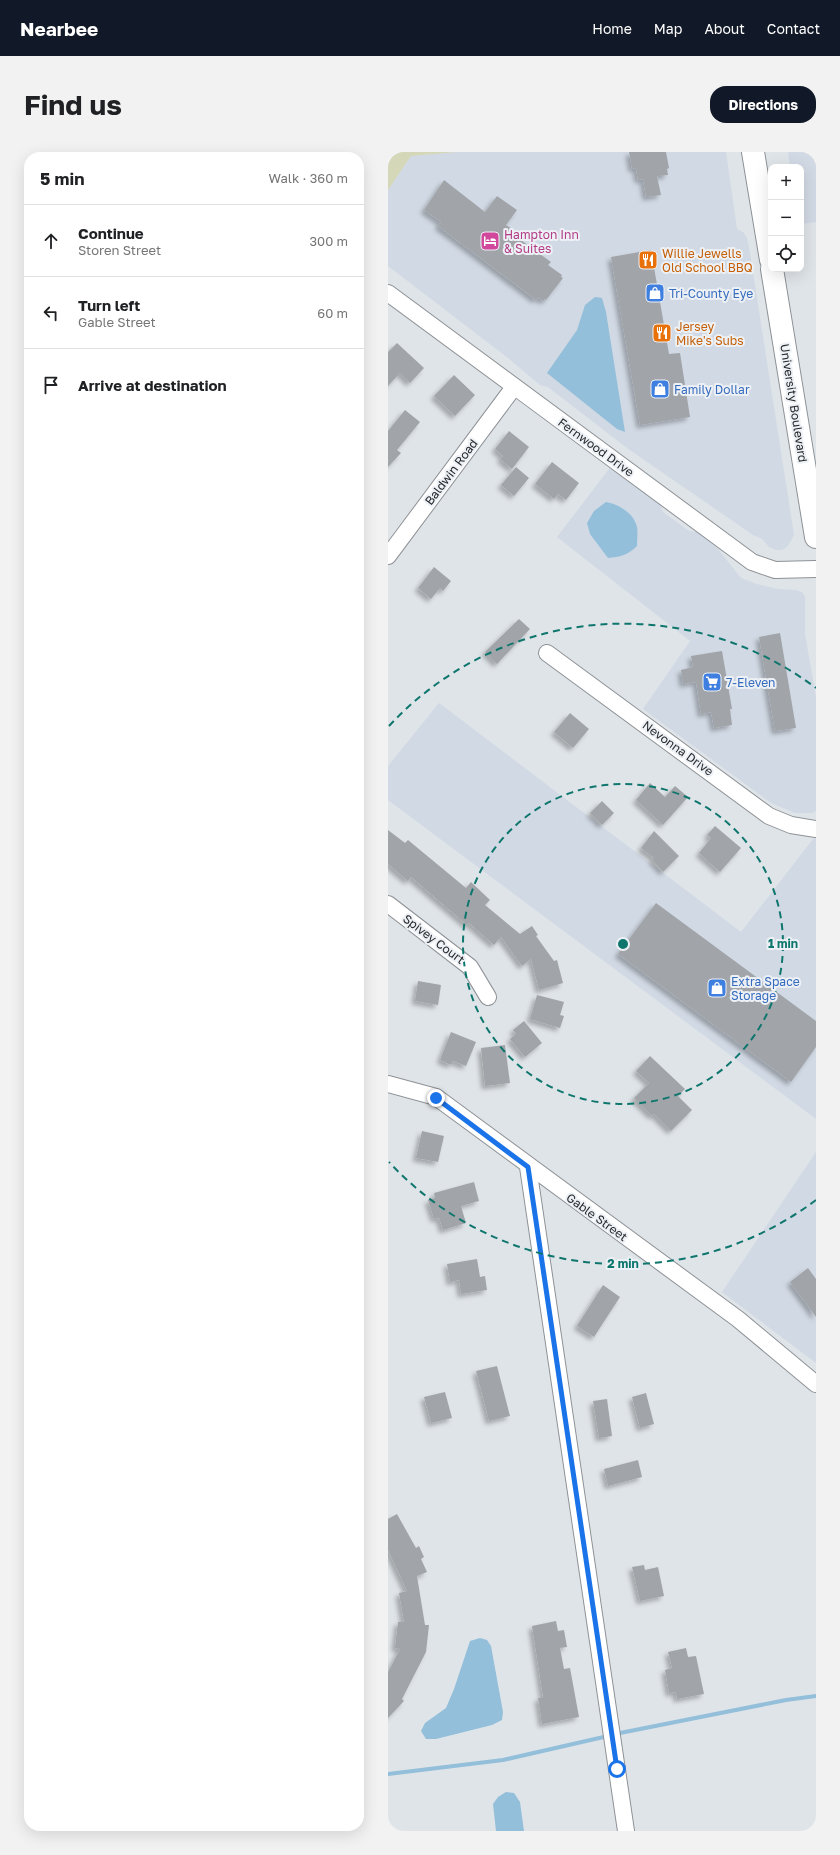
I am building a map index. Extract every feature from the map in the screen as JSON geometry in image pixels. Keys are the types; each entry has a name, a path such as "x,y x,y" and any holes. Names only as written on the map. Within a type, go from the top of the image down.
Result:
{"main road":[{"path":"753,152 768,242"},
{"name":"University Boulevard","path":"772,272 816,537"}],"street":[{"name":"Fernwood Drive","path":"388,293 752,562 775,570 816,569"},
{"name":"Baldwin Road","path":"388,556 514,387"},
{"name":"Nevonna Drive","path":"547,653 769,816 791,825 816,829"},
{"name":"Spivey Court","path":"388,904 470,967 488,997"},
{"name":"Gable Street","path":"388,1084 436,1098 528,1167 738,1319 816,1384"},
{"path":"528,1167 626,1831"}],"shaded area":[{"path":"458,152 726,152 737,229 743,232 747,238 749,247 794,535 788,546 782,550 776,550 769,547 762,539 753,535 627,448 548,387 540,385 508,358 388,266 388,190 411,156"},
{"path":"788,152 816,152 816,222 804,224 804,164 790,164"},
{"path":"612,465 660,504 663,512 689,531 698,532 718,549 741,578 778,589 796,590 802,592 805,597 805,634 816,697 816,811 812,813 795,813 771,803 643,709 690,641 557,537"},
{"path":"439,703 741,932 813,839 816,838 816,1119 388,800 388,766"},
{"path":"816,1152 816,1363 722,1292"}],"green space":[{"path":"388,152 458,152 411,156 388,190"}],"water":[{"path":"595,297 602,298 606,312 625,432 617,429 547,373 577,330 585,305"},
{"path":"606,502 620,507 629,513 633,517 637,527 637,546 624,555 608,558 590,534 587,523 594,511"},
{"path":"480,1638 487,1640 491,1646 503,1712 502,1720 492,1725 436,1739 426,1739 421,1731 425,1723 446,1708 470,1641"},
{"path":"506,1792 514,1793 520,1802 524,1831 496,1831 493,1804 498,1797"}],"building":[{"path":"629,152 666,152 669,168 667,169 668,175 657,176 661,195 646,197 643,179 638,180 636,168 632,169"},
{"name":"Hampton Inn & Suites","path":"444,180 485,212 497,196 517,210 506,225 512,229 510,232 551,262 548,265 562,275 561,277 563,278 546,300 545,299 543,301 538,297 536,300 438,226 441,222 424,210"},
{"path":"651,250 669,354 680,353 690,417 640,425 611,257"},
{"path":"397,343 424,368 410,383 400,373 388,386 388,352"},
{"path":"454,375 475,395 455,416 434,396"},
{"path":"405,410 420,422 397,450 401,453 388,467 388,431"},
{"path":"509,431 529,447 512,469 500,459 503,456 495,449"},
{"path":"552,462 579,483 566,500 558,494 554,499 535,484"},
{"path":"516,467 529,478 514,496 501,485"},
{"path":"434,567 451,581 443,591 440,588 431,599 418,588"},
{"path":"519,619 530,629 497,664 485,652"},
{"path":"780,633 796,728 775,731 759,637"},
{"name":"7-Eleven","path":"722,651 732,709 730,709 732,725 714,728 711,712 701,714 696,682 683,684 681,670 693,667 691,656"},
{"path":"570,713 589,729 573,748 554,732"},
{"path":"650,783 665,797 675,786 688,797 663,825 636,800"},
{"path":"602,801 614,813 602,825 590,813"},
{"path":"715,826 741,848 720,872 699,853 711,838 707,835"},
{"path":"388,830 405,843 408,840 466,888 471,882 490,900 485,905 520,934 532,926 538,935 536,936 554,961 557,960 563,983 539,990 531,959 522,966 501,937 494,945 469,923 467,925 411,877 408,881 388,864"},
{"path":"654,831 679,856 663,872 652,860 654,858 641,848"},
{"name":"Extra Space Storage","path":"656,903 816,1021 816,1047 791,1082 618,954"},
{"path":"418,981 441,985 438,1005 415,1001"},
{"path":"537,995 564,1002 560,1015 564,1016 560,1028 530,1019"},
{"path":"524,1021 542,1043 525,1057 510,1039 516,1034 513,1030"},
{"path":"451,1032 476,1042 466,1066 453,1061 451,1065 440,1060"},
{"path":"505,1045 510,1083 485,1086 481,1048"},
{"path":"650,1056 685,1089 678,1096 692,1110 671,1131 654,1114 652,1116 634,1098 649,1083 636,1071"},
{"path":"422,1131 444,1136 438,1162 416,1158"},
{"path":"474,1182 479,1201 461,1206 466,1223 443,1230 439,1218 434,1219 428,1200 435,1198 434,1193"},
{"path":"477,1259 480,1277 485,1276 487,1290 461,1294 459,1280 450,1282 447,1264"},
{"path":"808,1268 816,1279 816,1317 790,1282"},
{"path":"603,1285 620,1297 594,1337 577,1326"},
{"path":"497,1366 510,1416 489,1421 476,1371"},
{"path":"445,1392 452,1418 431,1423 424,1397"},
{"path":"646,1393 654,1424 640,1428 632,1397"},
{"path":"607,1399 612,1436 599,1438 593,1401"},
{"path":"638,1460 642,1477 608,1486 604,1469"},
{"path":"397,1514 416,1548 419,1546 424,1557 421,1559 427,1572 417,1576 425,1625 429,1625 426,1652 402,1699 404,1701 388,1718 388,1672 400,1649 395,1648 398,1622 404,1622 399,1593 407,1591 388,1550 388,1519"},
{"path":"644,1565 645,1570 658,1567 664,1596 640,1601 632,1567"},
{"path":"556,1621 558,1631 564,1630 567,1647 560,1648 564,1669 570,1668 579,1717 542,1724 538,1698 543,1697 532,1626"},
{"path":"686,1648 688,1657 696,1656 704,1694 677,1699 676,1692 669,1693 665,1670 672,1668 668,1652"}],"waterway":[{"path":"615,1734 786,1700 816,1696"},
{"path":"388,1774 503,1760 608,1736"}],"place":[{"name":"Hampton Inn & Suites","path":"490,241"},
{"name":"Willie Jewells Old School BBQ","path":"648,260"},
{"name":"Tri-County Eye","path":"655,293"},
{"name":"Jersey Mike's Subs","path":"662,333"},
{"name":"Family Dollar","path":"660,389"},
{"name":"7-Eleven","path":"712,682"},
{"name":"Extra Space Storage","path":"717,988"}],"route":[{"path":"436,1098 528,1167 617,1769"}]}
